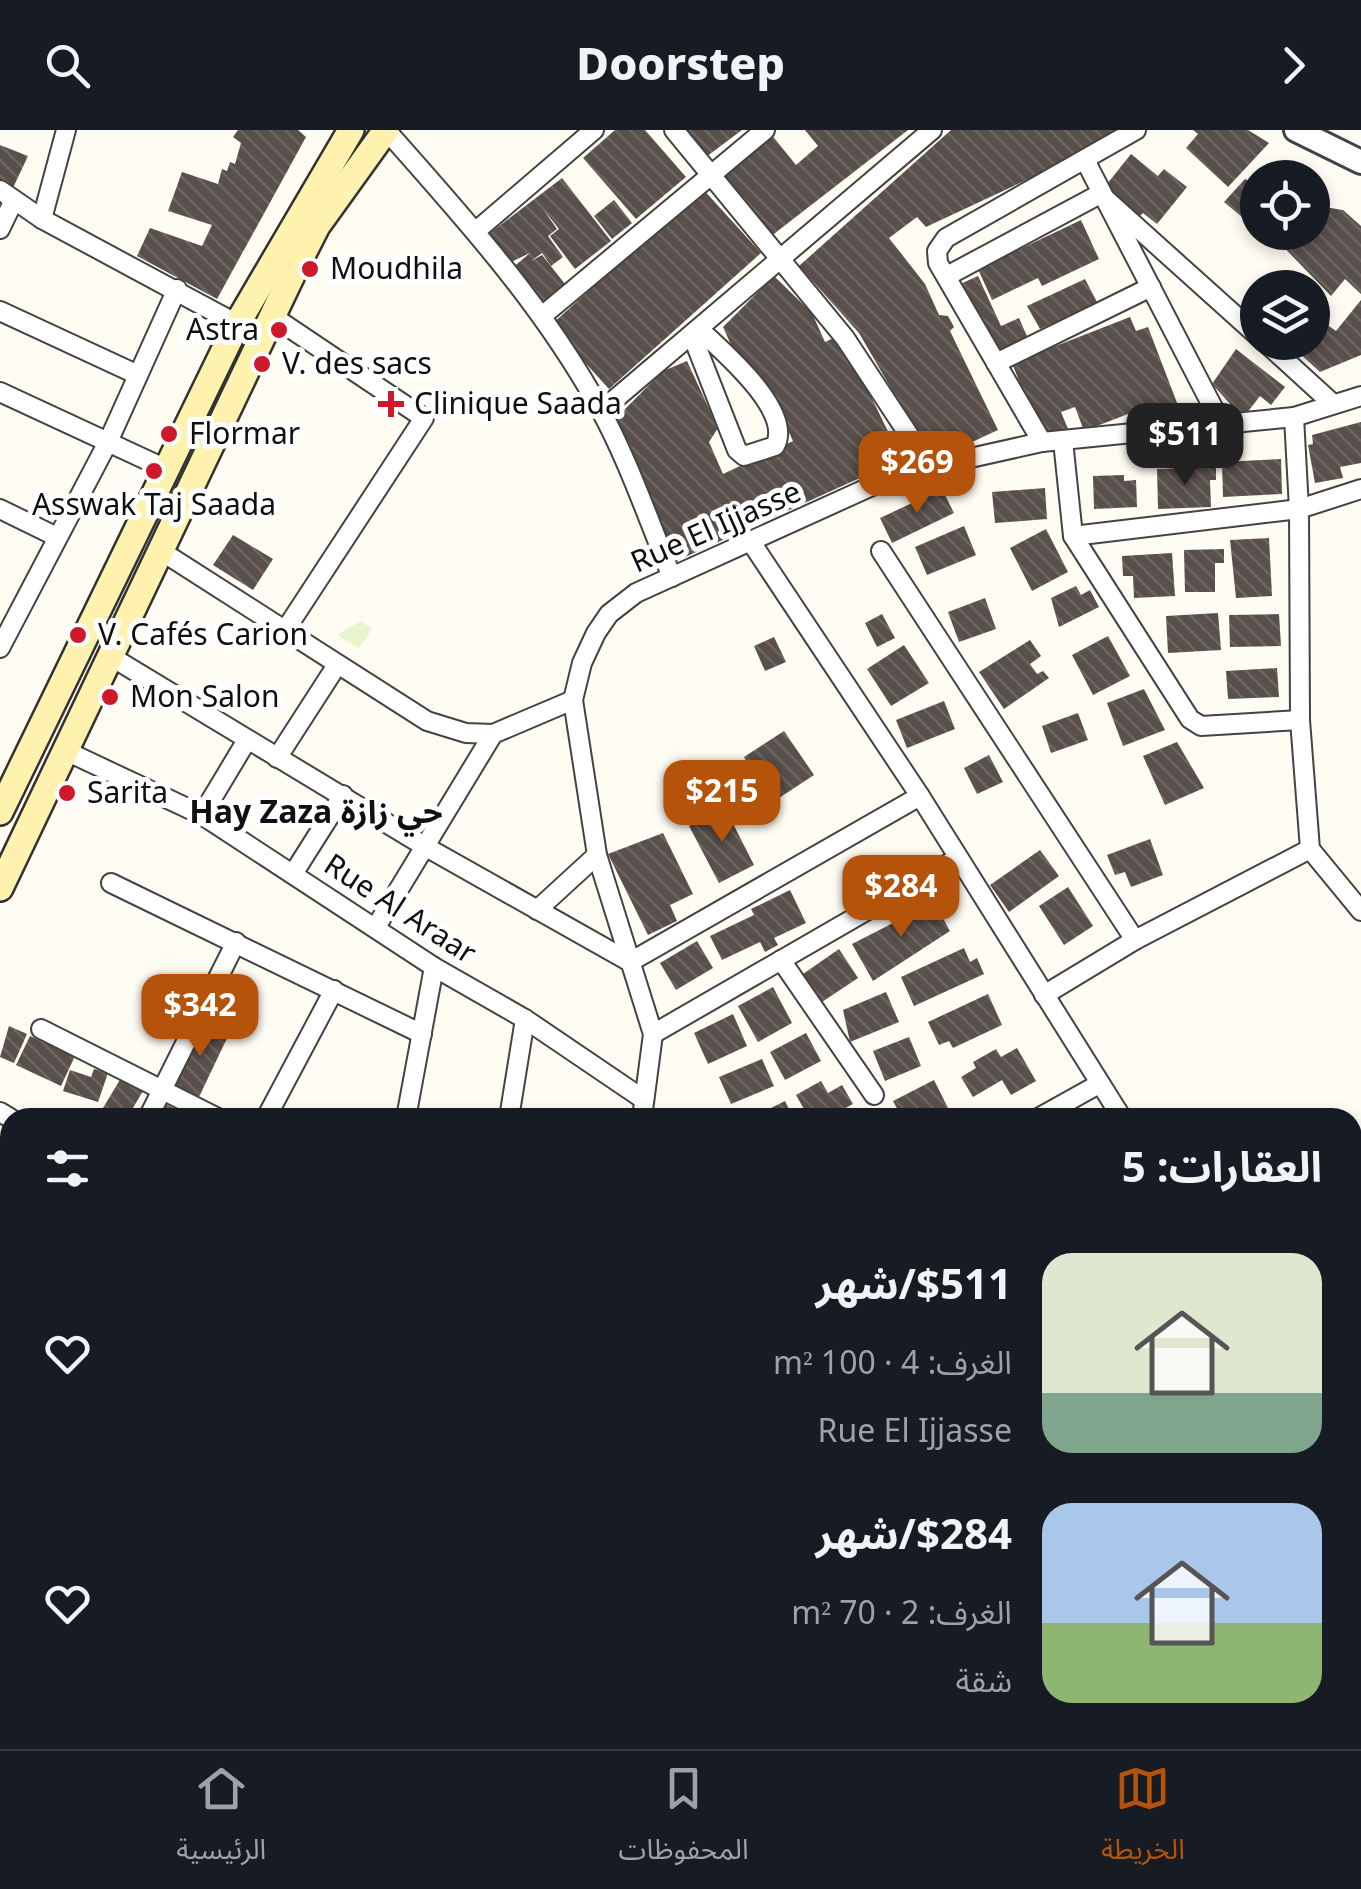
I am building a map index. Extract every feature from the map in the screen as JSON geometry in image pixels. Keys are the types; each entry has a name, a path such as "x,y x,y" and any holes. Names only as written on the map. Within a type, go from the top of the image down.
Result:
{"main road":[{"path":"0,812 237,324 349,138 386,130"},
{"path":"0,888 317,226 349,138"}],"street":[{"path":"42,219 66,130"},
{"path":"386,130 476,232 542,316 601,411 672,577"},
{"path":"476,232 594,130"},
{"path":"674,130 845,338 930,466"},
{"path":"542,316 765,130"},
{"path":"601,411 932,130"},
{"path":"1042,442 938,263 939,244 1136,130"},
{"path":"1296,130 1361,162"},
{"path":"1086,162 1221,422"},
{"path":"947,276 1100,194"},
{"path":"1100,194 1240,320"},
{"path":"0,229 7,195 42,219 237,324"},
{"path":"996,363 1151,287"},
{"path":"0,648 108,442 177,289"},
{"path":"0,310 138,375"},
{"path":"272,316 424,418 284,632"},
{"path":"695,332 766,400 779,428 775,446 754,456 744,456 738,450 695,332"},
{"path":"1285,360 1333,404"},
{"path":"0,392 166,469"},
{"name":"Rue El Ijjasse","path":"642,1108 653,1034 597,855 573,700 586,652 610,614 636,593 872,486 930,466 1042,442 1294,417 1361,396"},
{"path":"1294,417 1299,509 1300,720 1310,849 1361,911"},
{"path":"1062,440 1073,536 1190,720 1201,726 1300,720"},
{"path":"1073,536 1299,509 1361,489"},
{"path":"0,509 57,537"},
{"path":"750,542 920,796 1115,1108"},
{"path":"161,551 427,721 466,733 493,734 573,700"},
{"path":"881,551 1135,940"},
{"path":"110,656 426,847 630,962 920,796"},
{"path":"277,758 337,665"},
{"path":"376,928 493,734"},
{"path":"202,815 247,740"},
{"name":"Rue Al Araar","path":"66,751 202,815 434,967 526,1019 642,1108"},
{"path":"294,874 342,795"},
{"path":"1044,995 1135,940 1310,849"},
{"path":"537,910 597,855"},
{"path":"653,1034 958,858"},
{"path":"111,883 422,1034"},
{"path":"153,1108 236,942"},
{"path":"781,960 874,1094"},
{"path":"408,1108 434,967"},
{"path":"271,1108 334,990"},
{"path":"511,1108 526,1019"},
{"path":"40,1029 198,1108"},
{"path":"1056,1108 1099,1084"}],"green space":[{"path":"361,621 372,629 359,648 337,635"}],"building":[{"path":"238,130 298,130 306,137 217,299 137,256 150,228 202,246 212,225 168,211 182,172 218,184 222,169 227,171 230,162 235,164 241,143 233,137"},
{"path":"615,130 645,130 686,177 636,219 583,158"},
{"path":"686,130 742,130 706,157"},
{"path":"805,130 908,130 770,237 721,173 771,134 796,165 818,146"},
{"path":"951,130 1133,130 926,227 917,217 889,238 925,284 939,315 948,316 954,327 950,331 998,430 972,442 966,435 956,445 949,437 940,442 933,435 922,442 859,333 799,266"},
{"path":"1193,130 1248,130 1269,143 1253,160 1240,160 1240,174 1228,187 1186,148 1198,134"},
{"path":"0,145 28,156 12,190 0,186"},
{"path":"1131,154 1158,176 1164,169 1187,187 1157,224 1143,213 1139,217 1103,189"},
{"path":"562,178 611,241 575,269 550,236 559,229 543,209 557,229 548,236 563,257 551,266 542,253 531,261 542,255 565,284 539,304 511,269 530,253 509,263 490,233"},
{"path":"1240,184 1240,215 1224,202"},
{"path":"702,188 761,253 609,389 551,325"},
{"path":"614,200 632,223 612,239 594,216"},
{"path":"1330,208 1343,210 1361,226 1361,294 1345,279 1331,296 1330,270 1306,270 1286,250 1330,250"},
{"path":"1081,220 1099,259 1042,286 1038,278 992,300 978,269"},
{"path":"774,276 812,313 825,342 838,336 845,343 896,448 871,473 674,562 611,423 663,371 687,361 718,428 709,442 723,474 793,441 766,383 736,356 723,327"},
{"path":"978,276 1001,326 1019,318 1030,343 1000,352 958,285"},
{"path":"1085,279 1098,304 1040,329 1027,306"},
{"path":"1361,300 1361,355 1320,372 1307,360 1330,360 1330,327 1336,331"},
{"path":"1130,317 1136,331 1148,327 1179,408 1132,426 1128,414 1084,431 1075,407 1061,412 1068,429 1042,439 1012,363"},
{"path":"1236,349 1240,360 1250,360 1285,387 1271,405 1260,396 1243,418 1212,384"},
{"path":"1361,422 1361,463 1340,467 1343,478 1315,483 1308,445 1313,444 1312,435"},
{"path":"1281,459 1282,494 1223,497 1222,462"},
{"path":"1216,467 1216,480 1210,480 1211,507 1158,509 1157,469"},
{"path":"1124,475 1124,481 1136,480 1137,507 1094,509 1093,476"},
{"path":"1045,488 1047,519 995,523 992,492"},
{"path":"942,489 954,513 892,543 880,518"},
{"path":"964,526 976,555 927,575 915,547"},
{"path":"1046,529 1068,572 1032,591 1010,548"},
{"path":"233,535 273,559 253,590 213,565"},
{"path":"1269,538 1272,596 1236,598 1230,540"},
{"path":"1224,549 1224,563 1215,563 1215,592 1185,592 1184,550"},
{"path":"1172,553 1175,596 1134,598 1133,576 1123,576 1122,556"},
{"path":"1076,586 1081,595 1090,590 1099,607 1059,627 1051,598"},
{"path":"985,598 996,629 959,642 948,612"},
{"path":"1218,613 1221,650 1168,653 1166,616"},
{"path":"882,614 895,638 877,647 865,623"},
{"path":"1279,614 1281,646 1230,647 1229,615"},
{"path":"1108,636 1130,676 1093,695 1072,655"},
{"path":"774,637 786,662 765,671 754,646"},
{"path":"1030,640 1041,656 1030,664 1037,674 1043,671 1049,678 1004,709 979,672"},
{"path":"904,645 929,683 891,706 867,669"},
{"path":"1277,668 1279,697 1228,699 1226,671"},
{"path":"1144,689 1165,730 1123,746 1107,703"},
{"path":"944,701 955,729 907,748 896,720"},
{"path":"1078,713 1088,740 1051,753 1042,726"},
{"path":"784,731 814,775 773,802 744,757"},
{"path":"1177,742 1204,788 1165,805 1143,756"},
{"path":"989,755 1003,782 977,794 964,768"},
{"path":"725,808 754,865 719,883 689,826"},
{"path":"663,833 693,894 670,905 677,921 648,935 608,854"},
{"path":"1150,839 1163,875 1131,887 1125,872 1115,875 1107,855"},
{"path":"1040,850 1059,876 1009,912 990,885"},
{"path":"1068,887 1093,926 1064,945 1039,906"},
{"path":"790,890 806,923 774,938 778,945 765,952 760,942 722,960 710,936 754,915 751,909"},
{"path":"934,902 950,931 873,981 852,944"},
{"path":"697,941 713,968 676,990 660,963"},
{"path":"964,948 970,962 977,958 984,974 914,1006 901,977"},
{"path":"839,949 858,978 822,1002 803,974"},
{"path":"773,987 792,1023 758,1042 738,1006"},
{"path":"886,992 899,1022 850,1042 843,1010"},
{"path":"988,994 1002,1025 953,1048 949,1041 939,1045 928,1022"},
{"path":"733,1014 747,1046 708,1064 694,1033"},
{"path":"201,1021 229,1034 199,1097 171,1085"},
{"path":"9,1026 27,1034 14,1063 0,1057"},
{"path":"806,1033 821,1061 785,1080 770,1052"},
{"path":"30,1036 75,1056 61,1086 16,1065"},
{"path":"909,1037 921,1066 885,1081 873,1051"},
{"path":"1017,1048 1036,1081 1011,1095 1002,1080 973,1097 961,1077 976,1068 973,1062 996,1049 1001,1057"},
{"path":"762,1059 774,1086 731,1104 719,1077"},
{"path":"94,1069 108,1073 98,1102 63,1091 70,1070 91,1077"},
{"path":"121,1078 143,1091 133,1108 103,1108"},
{"path":"934,1080 948,1108 897,1108 893,1101"},
{"path":"821,1081 828,1093 842,1085 853,1104 846,1108 803,1108 796,1095"}],"place":[{"name":"Moudhila","path":"310,269"},
{"name":"Astra","path":"279,330"},
{"name":"V. des sacs","path":"262,364"},
{"name":"Clinique Saada","path":"391,404"},
{"name":"Flormar","path":"169,434"},
{"name":"Asswak Taj Saada","path":"154,471"},
{"name":"V. Cafés Carion","path":"78,635"},
{"name":"Mon Salon","path":"110,697"},
{"name":"Sarita","path":"67,793"}],"district":[{"name":"Hay Zaza حي زازة","path":"316,812"}]}
